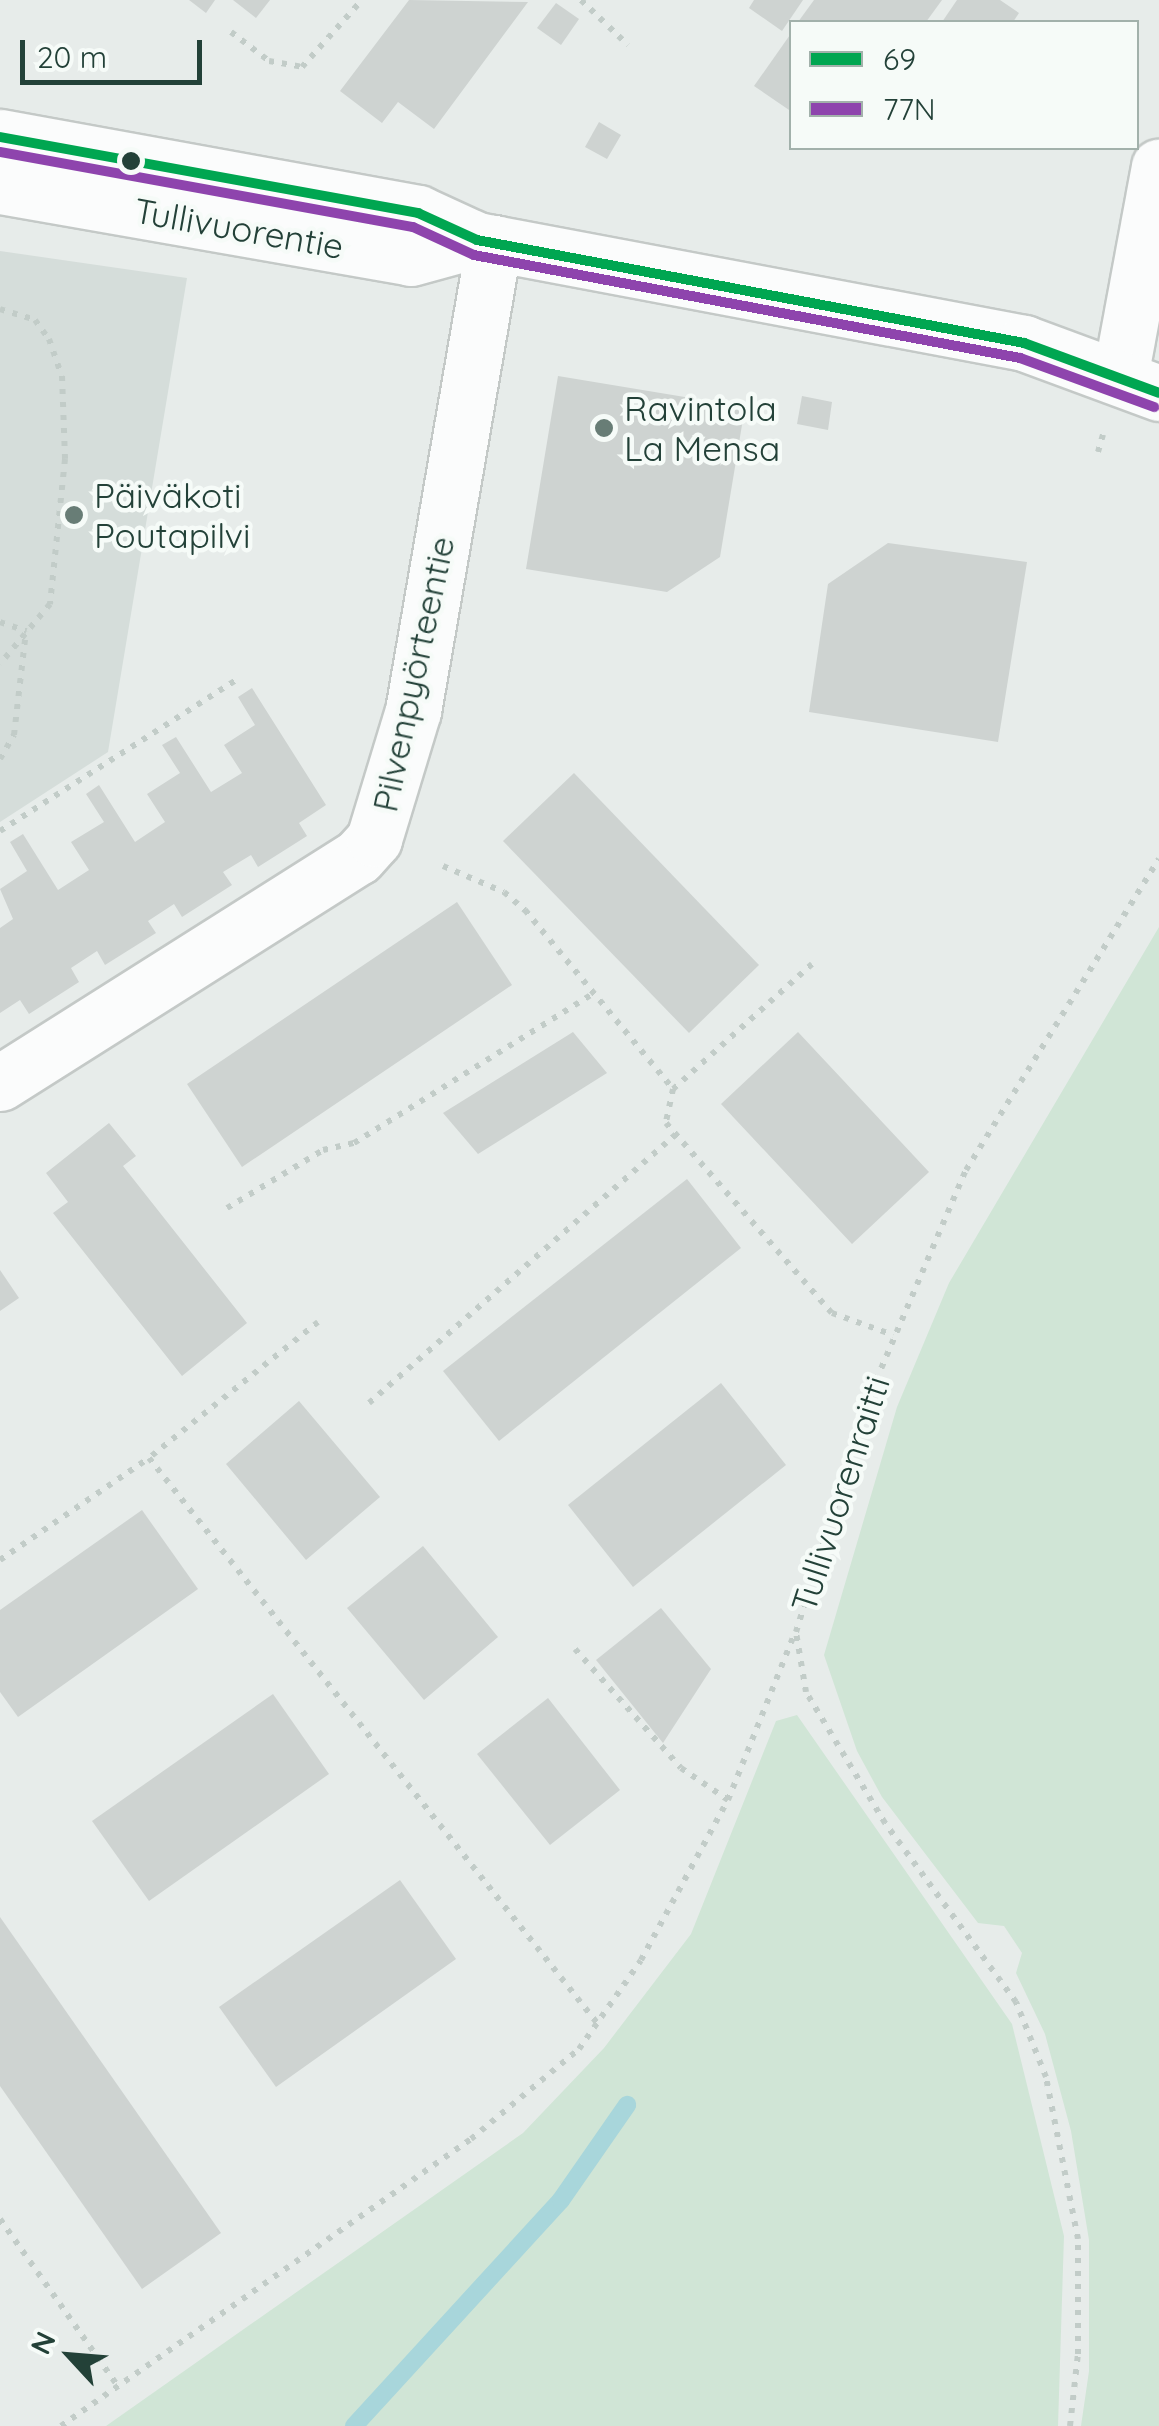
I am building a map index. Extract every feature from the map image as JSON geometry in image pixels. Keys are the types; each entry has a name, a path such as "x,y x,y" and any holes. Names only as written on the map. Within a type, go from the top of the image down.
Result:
{"main road":[{"name":"Tullivuorentie","path":"0,137 418,213 485,242 1024,343 1146,383"},
{"path":"1146,383 1159,168"},
{"name":"Tullivuorentie","path":"0,186 410,258 485,242"},
{"name":"Pilvenpyörteentie","path":"0,1083 358,857 374,838 413,711 485,242"}],"path":[{"path":"232,32 269,62 302,67 362,0"},
{"path":"581,0 628,45"},
{"path":"0,309 35,320 62,376 66,458 57,573 50,604 0,664"},
{"path":"0,622 26,631"},
{"path":"0,759 14,735 26,631"},
{"path":"0,831 240,678"},
{"name":"Tullivuorenraitti","path":"1070,2426 1078,2239 1046,2077 1016,2002 885,1822 806,1692 796,1632 893,1335 966,1170 1159,859"},
{"path":"443,866 504,892 526,910 673,1089"},
{"path":"812,964 673,1089 666,1124 832,1313 893,1335"},
{"path":"227,1208 323,1150 354,1142 594,993"},
{"path":"369,1403 676,1134"},
{"path":"0,1560 149,1458 318,1322"},
{"path":"149,1458 597,2023"},
{"path":"62,2426 472,2138 578,2049 641,1960 728,1800 796,1632"},
{"path":"575,1649 681,1768 728,1800"},
{"path":"0,2219 118,2386"}],"shaded area":[{"name":"Päiväkoti Poutapilvi","path":"0,251 187,278 108,752 0,822"}],"green space":[{"path":"1159,927 1159,2426 1081,2426 1089,2371 1089,2240 1071,2131 1045,2034 1016,1973 1022,1953 1004,1926 978,1923 882,1797 857,1751 824,1655 897,1407 949,1283"},
{"path":"797,1715 1012,2024 1064,2236 1058,2426 106,2426 523,2133 604,2048 691,1934 776,1721"}],"building":[{"path":"189,0 215,0 206,13"},
{"path":"233,0 270,0 256,18"},
{"path":"409,0 528,2 434,129 398,102 382,123 340,91"},
{"path":"754,0 803,0 782,31 749,8"},
{"path":"814,0 942,0 927,20 799,20"},
{"path":"957,0 1000,0 1019,13 1014,20 943,20"},
{"path":"556,3 579,19 561,45 537,28"},
{"path":"789,36 789,110 754,86"},
{"path":"599,122 621,135 607,159 585,147"},
{"path":"558,376 745,407 720,557 667,592 526,569"},
{"path":"802,396 832,402 828,430 797,424"},
{"path":"888,543 1027,562 998,742 809,712 828,584"},
{"path":"252,688 326,805 299,823 307,836 258,867 251,855 223,872 232,885 182,917 174,904 148,921 156,933 105,965 97,951 71,968 79,982 29,1014 20,1000 0,1013 0,928 13,919 0,889 27,871 10,842 23,834 58,890 89,870 71,842 104,822 86,794 99,785 135,842 165,822 147,794 180,773 162,745 176,737 211,792 242,773 224,745 255,725 238,697"},
{"path":"574,773 759,965 689,1033 503,841"},
{"path":"457,902 512,985 242,1167 187,1084"},
{"path":"573,1032 607,1073 478,1154 443,1113"},
{"path":"798,1032 929,1172 852,1244 721,1104"},
{"path":"109,1123 136,1156 123,1166 247,1323 182,1376 53,1213 68,1202 46,1173"},
{"path":"687,1179 741,1248 499,1441 443,1371"},
{"path":"0,1270 19,1298 0,1311"},
{"path":"721,1383 786,1465 633,1587 568,1505"},
{"path":"299,1401 380,1497 306,1560 226,1464"},
{"path":"142,1510 198,1589 18,1717 0,1692 0,1610"},
{"path":"423,1546 498,1637 424,1700 347,1608"},
{"path":"661,1608 711,1669 663,1743 596,1660"},
{"path":"273,1694 329,1774 149,1901 92,1821"},
{"path":"548,1698 620,1790 550,1845 477,1754"},
{"path":"400,1880 456,1959 276,2087 219,2007"},
{"path":"0,1917 221,2233 142,2289 0,2086"}],"waterway":[{"path":"354,2426 561,2200 627,2105"}],"transit line":[{"name":"69","path":"0,137 418,213 477,240 1024,343 1159,393"},
{"name":"77N","path":"0,152 413,227 474,255 1020,358 1154,407"}],"place":[{"name":"Ravintola La Mensa","path":"604,428"},
{"name":"Päiväkoti Poutapilvi","path":"74,515"}]}
